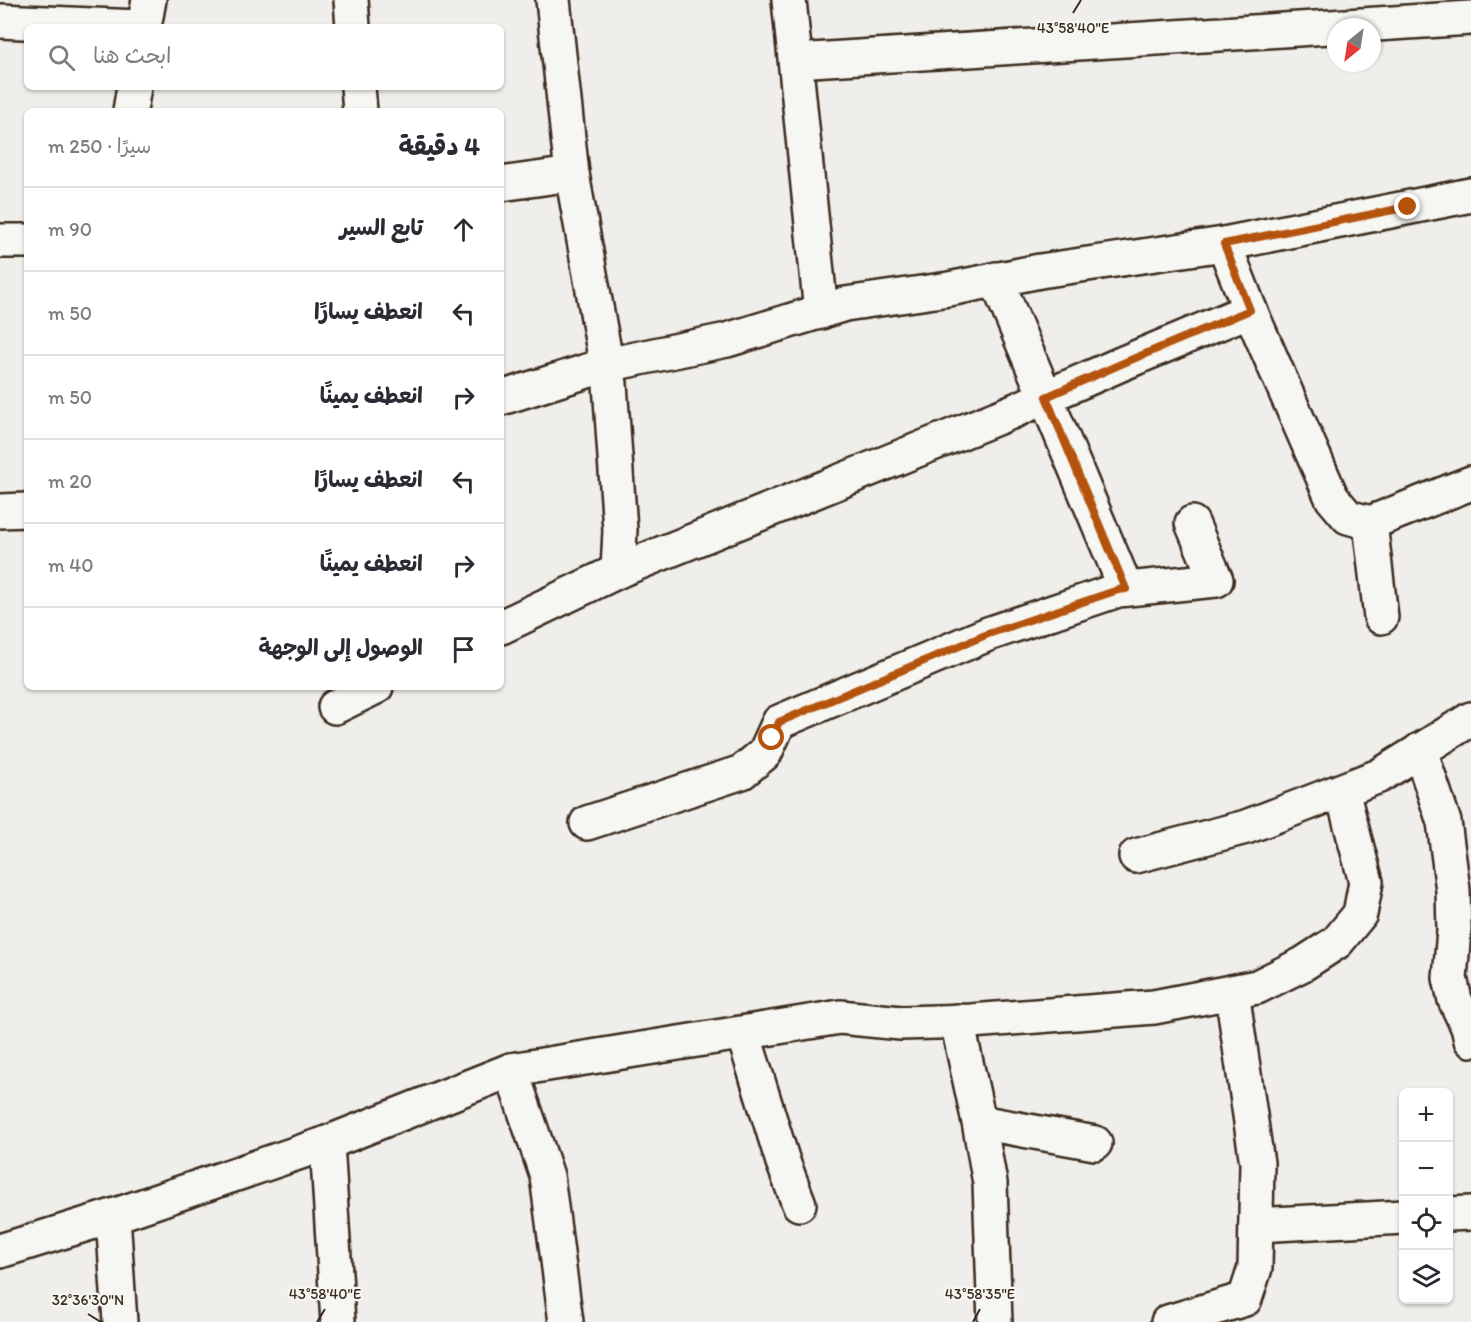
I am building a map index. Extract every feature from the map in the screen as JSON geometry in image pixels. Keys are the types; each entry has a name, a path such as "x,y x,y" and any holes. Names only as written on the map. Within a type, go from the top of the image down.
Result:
{"street":[{"path":"145,24 149,0"},
{"path":"351,0 353,24"},
{"path":"553,0 572,174 610,384 620,530 618,572"},
{"path":"789,0 821,312"},
{"path":"795,61 1471,18"},
{"path":"0,21 70,24"},
{"path":"130,108 134,90"},
{"path":"358,90 360,108"},
{"path":"504,184 572,174"},
{"path":"504,397 606,365 727,340 845,304 949,289 1040,271 1224,244 1471,195"},
{"path":"0,241 24,241"},
{"path":"1224,244 1250,310 1332,498 1348,517 1370,523 1471,483"},
{"path":"996,279 1126,589"},
{"path":"504,626 618,572 1009,413 1250,310"},
{"path":"0,511 24,510"},
{"path":"587,824 742,772 765,753 779,722 988,634 1118,590 1216,580 1192,523"},
{"path":"1370,523 1381,617"},
{"path":"335,707 370,690"},
{"path":"1136,856 1246,827 1378,776 1471,719"},
{"path":"1420,750 1461,870 1453,890 1455,930 1450,978 1455,1000 1468,1027 1471,1040"},
{"path":"0,1251 113,1216 327,1143 511,1070 840,1017 902,1023 1154,1007 1257,987 1303,964 1337,942 1360,914 1366,882 1342,790"},
{"path":"1168,1322 1245,1299 1256,1268 1257,1163 1232,992"},
{"path":"957,1021 990,1183 995,1322"},
{"path":"743,1033 783,1162 799,1204"},
{"path":"511,1070 547,1176 566,1322"},
{"path":"979,1122 1095,1143"},
{"path":"327,1143 338,1322"},
{"path":"1453,1214 1471,1213"},
{"path":"113,1216 120,1322"},
{"path":"1256,1225 1399,1216"}],"route":[{"path":"772,738 779,722 988,634 1126,589 1046,397 1250,310 1224,244 1408,207"}]}
